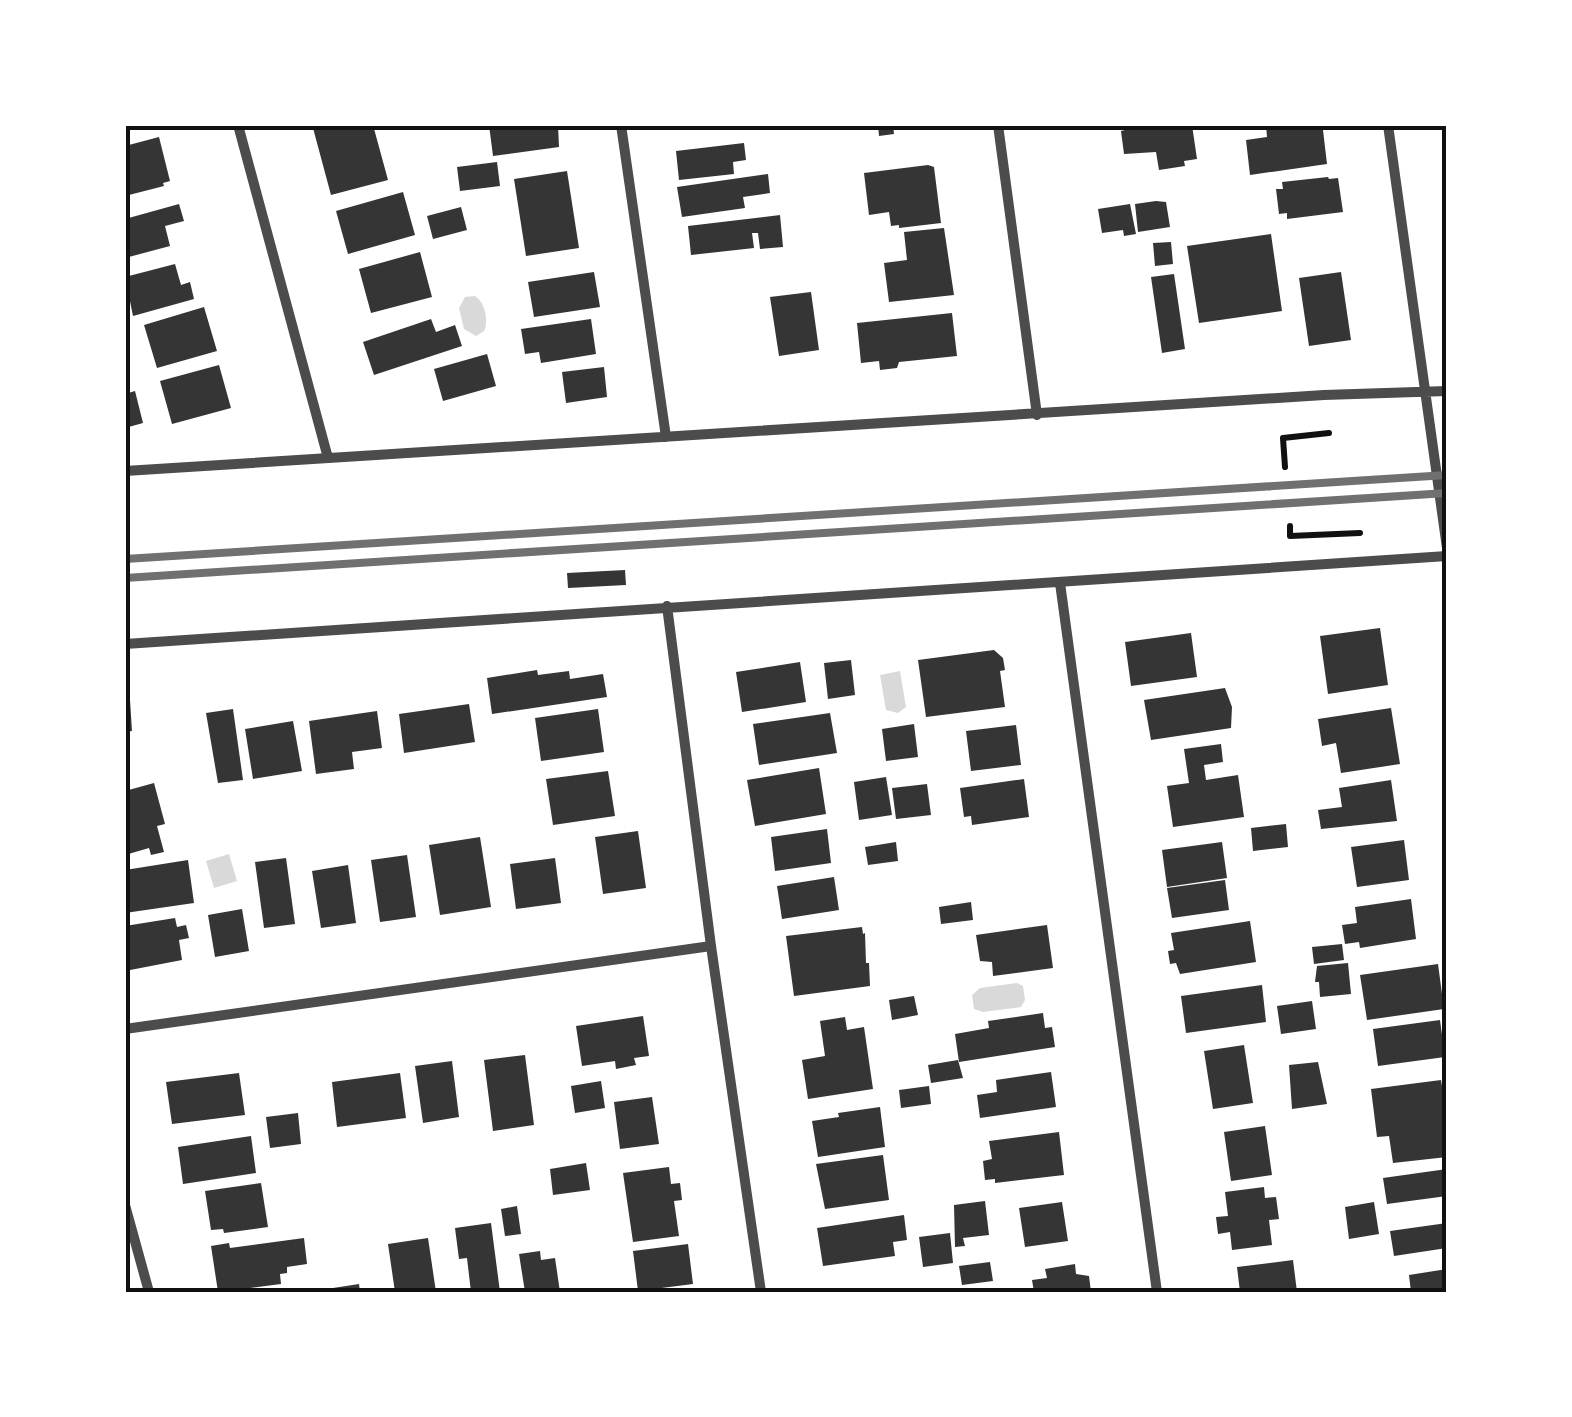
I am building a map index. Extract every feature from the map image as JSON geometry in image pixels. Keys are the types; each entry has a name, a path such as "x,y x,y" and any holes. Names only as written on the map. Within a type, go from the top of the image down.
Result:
{"street":[{"path":"238,125 328,458"},
{"path":"622,125 666,437"},
{"path":"998,125 1037,414"},
{"path":"1388,125 1447,548"},
{"path":"125,471 1447,390"},
{"path":"125,644 1447,556"},
{"path":"1060,583 1157,1292"},
{"path":"667,606 761,1292"},
{"path":"125,1028 711,946"},
{"path":"125,1205 149,1292"}],"path":[{"path":"1285,467 1283,438 1329,434"},
{"path":"1290,526 1290,536 1360,533"}],"shaded area":[{"path":"475,296 486,317 484,331 476,336 464,329 459,308 465,297"},
{"path":"900,671 906,707 898,713 886,710 880,675"},
{"path":"229,854 237,881 214,888 206,861"},
{"path":"1017,983 1023,986 1025,1000 1021,1007 983,1012 974,1009 972,995 980,988"}],"building":[{"path":"373,125 388,180 331,195 313,128"},
{"path":"489,125 558,125 559,147 493,156"},
{"path":"878,125 893,125 894,134 879,136"},
{"path":"1145,125 1192,125 1197,159 1184,161 1185,166 1159,170 1156,152 1124,154 1121,131"},
{"path":"1266,125 1336,125 1336,129 1323,130 1327,164 1250,175 1246,140 1267,137"},
{"path":"159,137 170,181 125,196 125,146"},
{"path":"744,143 746,160 733,162 734,174 679,180 676,151"},
{"path":"497,162 500,186 460,191 457,167"},
{"path":"934,167 941,223 899,228 891,226 889,212 869,215 864,173"},
{"path":"567,171 579,248 526,256 514,179"},
{"path":"768,174 770,193 743,197 745,208 682,217 677,187"},
{"path":"1338,178 1343,212 1287,219 1287,213 1279,214 1276,189 1283,189 1282,182"},
{"path":"403,192 415,235 348,254 336,211"},
{"path":"1166,202 1170,227 1138,232 1135,204"},
{"path":"179,204 184,221 165,226 170,246 125,258 125,219"},
{"path":"1130,204 1136,234 1124,236 1123,230 1102,233 1098,209"},
{"path":"461,207 467,230 433,239 427,216"},
{"path":"780,215 783,247 760,249 758,233 752,233 754,248 691,255 688,226"},
{"path":"944,228 954,295 889,302 884,263 907,260 904,232"},
{"path":"1271,234 1282,311 1199,323 1187,246"},
{"path":"1171,242 1173,264 1155,266 1153,243"},
{"path":"420,252 432,297 371,313 359,269"},
{"path":"175,264 181,285 190,282 194,299 133,316 125,277"},
{"path":"594,272 600,307 534,317 528,282"},
{"path":"1341,272 1351,340 1309,346 1299,278"},
{"path":"1174,274 1185,349 1162,353 1151,277"},
{"path":"811,292 819,350 779,356 770,297"},
{"path":"204,307 217,351 157,368 144,325"},
{"path":"952,313 957,356 899,362 897,368 880,370 879,361 861,363 857,323"},
{"path":"431,319 436,332 455,325 462,346 374,375 363,342"},
{"path":"591,319 596,354 541,363 539,352 525,354 521,329"},
{"path":"487,354 496,386 443,401 434,369"},
{"path":"219,365 231,408 172,424 160,381"},
{"path":"604,367 607,397 566,403 562,372"},
{"path":"135,391 143,423 125,428 125,394"},
{"path":"625,570 626,585 568,588 567,573"},
{"path":"1380,628 1388,685 1328,694 1320,636"},
{"path":"1191,633 1197,677 1131,686 1125,642"},
{"path":"994,650 1003,658 1005,670 1000,671 1005,707 926,717 918,660"},
{"path":"851,660 855,695 828,699 824,663"},
{"path":"800,662 806,702 742,712 736,672"},
{"path":"537,670 538,675 569,671 570,679 603,674 607,697 492,714 487,678"},
{"path":"1225,688 1232,707 1231,728 1151,740 1144,700"},
{"path":"125,700 130,700 132,731 125,732"},
{"path":"469,704 475,742 404,753 399,714"},
{"path":"1391,708 1400,764 1341,773 1336,743 1322,746 1318,719"},
{"path":"233,709 243,780 218,783 206,713"},
{"path":"598,709 604,752 541,761 535,718"},
{"path":"377,711 382,748 352,752 354,769 316,774 309,721"},
{"path":"830,713 837,753 759,765 753,724"},
{"path":"293,721 302,771 253,779 245,729"},
{"path":"914,724 918,757 886,761 882,729"},
{"path":"1016,725 1021,765 971,771 966,731"},
{"path":"1221,744 1223,762 1204,765 1206,780 1238,775 1244,817 1173,827 1167,786 1189,783 1184,749"},
{"path":"819,768 826,814 755,826 747,780"},
{"path":"608,771 615,816 553,825 546,779"},
{"path":"886,777 892,815 859,820 854,782"},
{"path":"1024,779 1029,817 972,825 971,816 964,817 960,788"},
{"path":"1391,780 1397,821 1321,829 1318,810 1342,807 1339,788"},
{"path":"154,783 165,824 157,826 164,852 151,855 149,848 125,855 125,791"},
{"path":"927,784 931,815 896,819 892,788"},
{"path":"1286,824 1288,847 1253,851 1251,828"},
{"path":"827,829 831,863 775,871 771,837"},
{"path":"638,831 646,888 603,894 595,837"},
{"path":"480,837 491,907 440,915 429,845"},
{"path":"1404,840 1409,880 1357,887 1351,847"},
{"path":"896,842 898,861 868,865 865,847"},
{"path":"1222,842 1227,878 1167,887 1162,850"},
{"path":"407,855 416,917 380,922 371,860"},
{"path":"286,858 295,924 264,928 255,862"},
{"path":"555,858 561,903 516,909 510,864"},
{"path":"188,860 194,903 125,913 125,870"},
{"path":"348,865 356,923 321,928 312,871"},
{"path":"834,877 839,910 782,919 777,886"},
{"path":"1225,880 1229,910 1172,918 1167,888"},
{"path":"1411,899 1416,939 1360,948 1359,942 1345,944 1342,925 1357,923 1355,907"},
{"path":"971,902 973,920 941,924 939,907"},
{"path":"242,909 249,951 215,957 208,915"},
{"path":"175,918 177,927 186,925 189,938 179,940 182,960 125,971 125,926"},
{"path":"1250,921 1256,962 1180,974 1176,963 1170,964 1168,951 1174,950 1171,933"},
{"path":"1047,925 1053,968 993,976 992,962 980,961 976,935"},
{"path":"862,927 870,986 794,996 786,936"},
{"path":"1342,944 1344,960 1314,964 1312,947"},
{"path":"1348,963 1351,994 1320,997 1319,982 1315,982 1317,966"},
{"path":"1438,964 1444,1009 1367,1020 1360,975"},
{"path":"1262,985 1266,1022 1186,1033 1181,996"},
{"path":"914,996 918,1015 892,1020 889,1000"},
{"path":"1312,1001 1316,1029 1281,1034 1277,1006"},
{"path":"1043,1013 1045,1028 1052,1027 1055,1047 959,1062 955,1034 989,1028 988,1021"},
{"path":"643,1016 649,1056 634,1058 636,1065 616,1069 615,1061 582,1066 576,1026"},
{"path":"845,1017 847,1030 864,1027 873,1089 808,1099 802,1060 825,1056 820,1021"},
{"path":"1440,1020 1445,1057 1378,1066 1373,1029"},
{"path":"1244,1045 1253,1103 1213,1109 1204,1051"},
{"path":"525,1055 534,1125 493,1131 484,1060"},
{"path":"958,1060 963,1078 931,1083 928,1065"},
{"path":"452,1061 459,1117 423,1123 415,1066"},
{"path":"1318,1062 1327,1104 1292,1109 1289,1065"},
{"path":"1051,1072 1056,1107 980,1118 977,1095 997,1092 996,1080"},
{"path":"239,1073 245,1115 172,1124 166,1082"},
{"path":"400,1073 406,1118 337,1127 332,1082"},
{"path":"1441,1080 1447,1116 1447,1157 1393,1163 1389,1136 1377,1137 1371,1089"},
{"path":"601,1081 605,1108 575,1113 571,1086"},
{"path":"929,1086 931,1104 901,1108 899,1090"},
{"path":"652,1097 659,1144 620,1149 614,1102"},
{"path":"880,1107 885,1147 818,1157 812,1121"},
{"path":"298,1113 301,1144 270,1148 266,1117"},
{"path":"1265,1126 1272,1175 1231,1181 1224,1132"},
{"path":"1059,1132 1064,1175 995,1183 995,1179 985,1180 983,1161 992,1159 989,1141"},
{"path":"251,1136 256,1173 183,1184 178,1147"},
{"path":"883,1155 889,1200 825,1209 816,1164"},
{"path":"586,1163 590,1190 553,1195 550,1169"},
{"path":"669,1167 671,1184 680,1183 682,1200 674,1201 679,1236 633,1242 623,1173"},
{"path":"1447,1169 1447,1196 1387,1204 1383,1178"},
{"path":"261,1183 268,1227 224,1233 223,1229 211,1230 205,1191"},
{"path":"1264,1187 1265,1198 1276,1197 1279,1219 1269,1220 1272,1245 1232,1250 1230,1232 1218,1234 1216,1217 1228,1216 1225,1192"},
{"path":"985,1201 989,1235 963,1238 965,1246 955,1247 954,1205"},
{"path":"1062,1202 1068,1241 1025,1247 1019,1208"},
{"path":"1374,1202 1379,1234 1349,1239 1345,1207"},
{"path":"517,1206 521,1234 505,1236 501,1209"},
{"path":"904,1215 907,1240 893,1242 895,1256 823,1266 817,1228"},
{"path":"491,1223 500,1292 471,1292 467,1258 459,1259 455,1228"},
{"path":"1447,1223 1447,1248 1394,1256 1390,1231"},
{"path":"950,1233 953,1263 923,1267 919,1237"},
{"path":"304,1238 307,1264 287,1267 287,1273 280,1274 281,1284 218,1292 211,1246 229,1243 230,1248"},
{"path":"428,1238 436,1292 395,1292 388,1244"},
{"path":"688,1244 693,1284 638,1291 633,1251"},
{"path":"540,1251 541,1260 555,1258 560,1292 525,1292 519,1254"},
{"path":"1293,1260 1297,1292 1240,1292 1237,1267"},
{"path":"990,1262 993,1281 962,1285 959,1266"},
{"path":"1075,1264 1076,1274 1089,1276 1091,1292 1034,1292 1032,1280 1047,1278 1045,1269"},
{"path":"1447,1269 1447,1292 1411,1292 1409,1275"},
{"path":"359,1284 360,1292 320,1292 320,1290"}],"railway":[{"path":"125,559 1447,475"},
{"path":"125,578 1447,493"}]}
